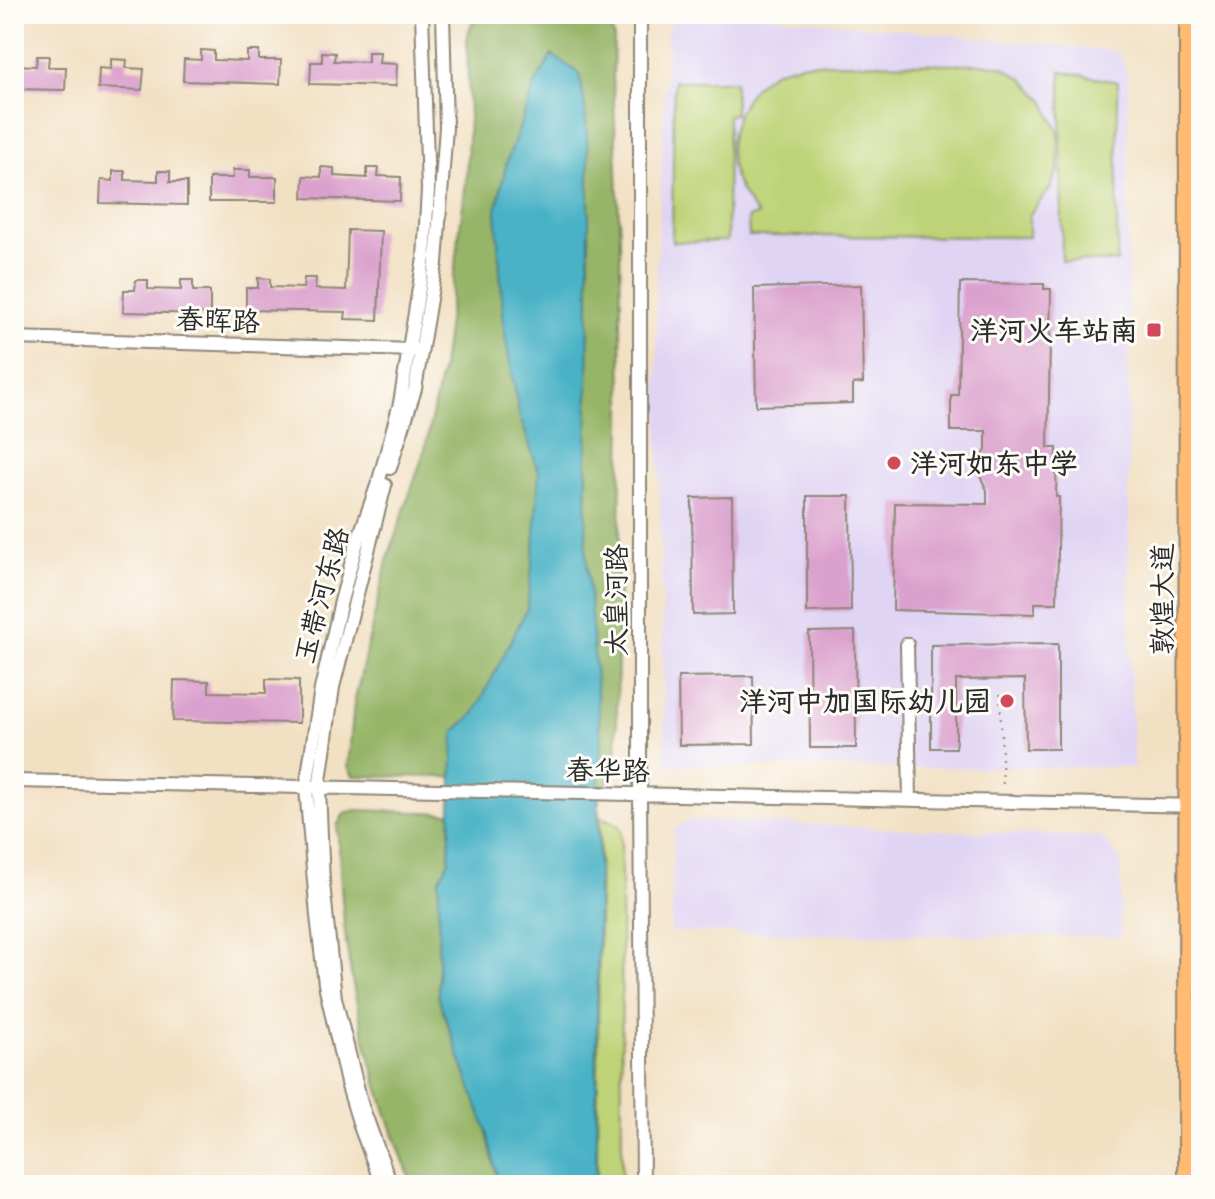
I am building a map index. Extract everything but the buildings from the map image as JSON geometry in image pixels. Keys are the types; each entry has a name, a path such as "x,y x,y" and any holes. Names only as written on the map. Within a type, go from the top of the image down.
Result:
{"main road":[{"name":"敦煌大道","path":"1187,1185 1194,806 1188,16"}],"street":[{"name":"玉带河东路","path":"416,350 428,190 422,14"},
{"name":"玉带河东路","path":"382,1185 347,1083 325,984 317,916 312,788 321,689 341,601 416,350 436,263 445,143 443,14"},
{"name":"太皇河路","path":"640,14 643,1185"},
{"name":"春晖路","path":"14,338 416,350"},
{"path":"907,644 910,800"},
{"name":"春华路","path":"14,781 1194,806"},
{"name":"玉带河东路","path":"312,788 335,998 362,1106 391,1185"}],"path":[{"path":"1000,694 1003,802"}],"shaded area":[{"name":"洋河如东中学","path":"684,14 746,14 1119,52 1128,77 1129,633 1134,767 665,765 656,294 668,26"},
{"path":"689,820 1101,837 1121,859 1120,937 671,932 674,830"}],"green space":[{"path":"480,14 598,15 614,35 622,408 616,769 605,786 452,777 353,776 348,766 354,704 388,557 425,449 442,368 466,181 469,118 467,36"},
{"path":"805,63 989,64 1003,67 1023,79 1043,99 1059,132 1058,170 1050,189 1029,215 1029,237 749,236 748,218 758,215 742,193 734,174 730,154 733,128 743,103 760,82 778,70"},
{"path":"1061,71 1118,82 1117,262 1062,261"},
{"path":"674,81 735,81 735,114 728,115 727,241 672,242"},
{"path":"356,810 451,813 449,861 439,880 499,1185 413,1185 402,1157 366,1043 346,939 337,826 344,814"},
{"path":"600,817 616,823 621,829 622,1185 597,1185"}],"water":[{"path":"552,55 580,74 589,166 586,548 601,743 596,1185 499,1185 487,1132 438,997 439,880 449,861 454,732 474,714 527,609 539,472 519,414 504,329 496,211 507,161 536,83"}],"place":[{"name":"洋河火车站南","path":"1154,330"},
{"name":"洋河如东中学","path":"894,463"},
{"name":"洋河中加国际幼儿园","path":"1007,701"}]}
